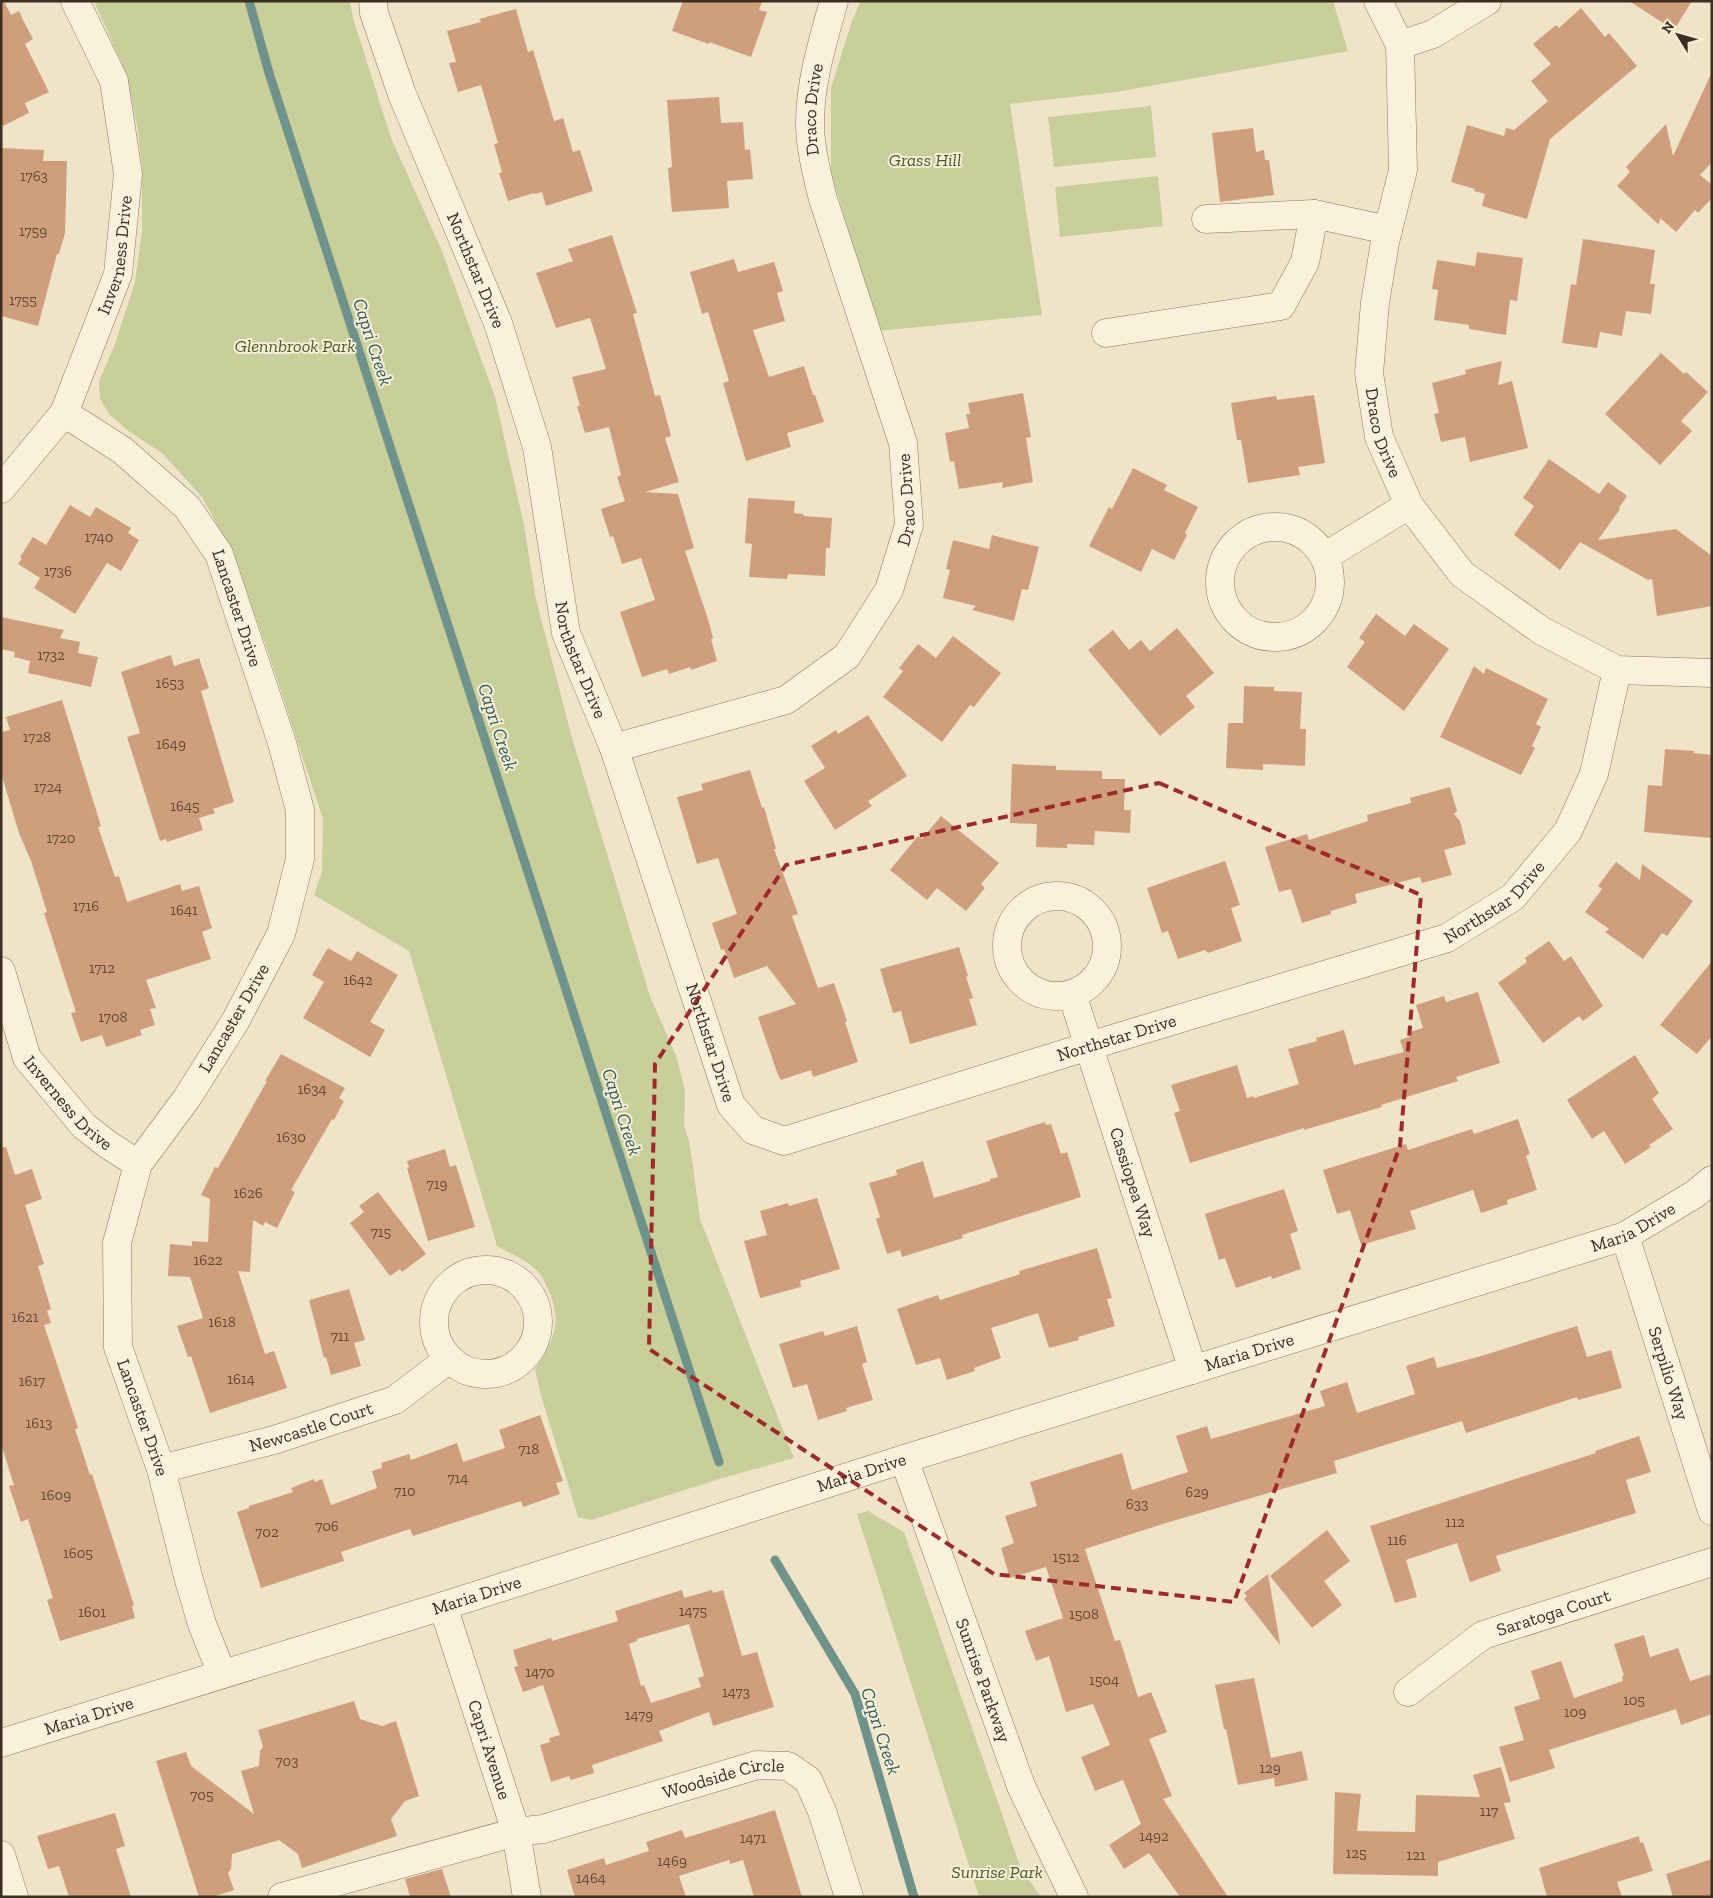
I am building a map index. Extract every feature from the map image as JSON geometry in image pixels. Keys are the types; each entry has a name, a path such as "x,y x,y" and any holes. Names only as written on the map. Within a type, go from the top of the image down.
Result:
{"street":[{"name":"Inverness Drive","path":"1,488 64,413 118,274 128,174 114,81 75,1"},
{"name":"Northstar Drive","path":"373,1 374,13 402,94 498,322 537,447 566,633 614,748 731,1105 752,1130 784,1141 1089,1046 1447,938 1513,897 1568,832 1594,774 1617,670"},
{"name":"Draco Drive","path":"614,748 786,700 847,656 888,590 909,525 902,442 823,199 815,163 810,124 813,84 834,1"},
{"name":"Draco Drive","path":"1378,1 1400,45 1404,170 1388,230 1375,303 1369,373 1379,437 1409,505 1462,574 1542,631 1617,670 1712,672"},
{"path":"1400,45 1433,34 1487,1"},
{"path":"1206,218 1314,214 1388,230"},
{"path":"1106,333 1281,306 1305,262 1314,214"},
{"name":"Lancaster Drive","path":"64,413 122,450 187,507 219,554 282,743 300,810 300,859 281,934 236,1020 187,1098 138,1164 118,1243 118,1347 161,1470 188,1580 202,1624 222,1674"},
{"path":"1324,556 1409,505"},
{"path":"1279,526 1297,530 1313,541 1324,556 1330,572 1330,589 1325,606 1315,620 1302,630 1286,636 1269,636 1251,632 1236,620 1224,605 1220,586 1222,567 1230,550 1251,532 1260,528 1279,526"},
{"name":"Inverness Drive","path":"1,971 27,1058 84,1126 138,1164"},
{"name":"Cassiopea Way","path":"1072,994 1193,1370"},
{"name":"Maria Drive","path":"1,1743 443,1606 904,1459 1626,1236 1696,1194 1712,1180"},
{"name":"Serpilio Way","path":"1626,1236 1712,1512"},
{"name":"Newcastle Court","path":"161,1470 274,1440 395,1400 449,1359"},
{"name":"Sunrise Parkway","path":"904,1459 1021,1786 1074,1897"},
{"name":"Saratoga Court","path":"1408,1692 1483,1635 1712,1562"},
{"name":"Capri Avenue","path":"443,1606 516,1832 527,1897"},
{"name":"Woodside Circle","path":"282,1897 516,1832 543,1829 757,1766 788,1766 808,1780 822,1811 849,1897"},
{"path":"1,1855 14,1897"}],"highlighted area":[{"path":"1159,783 1421,895 1400,1146 1234,1602 994,1574 649,1349 655,1064 786,865"}],"green space":[{"name":"Glennbrook Park","path":"94,1 350,1 353,18 391,138 442,251 495,397 524,525 536,599 572,738 650,996 677,1058 685,1091 684,1125 690,1145 700,1219 794,1458 719,1479 591,1520 578,1517 540,1392 535,1369 547,1351 554,1333 554,1305 544,1280 539,1273 525,1261 497,1246 409,951 314,895 322,871 323,819 267,649 232,552 202,497 162,453 127,430 109,414 100,399 99,381 115,344 135,282 142,231 142,169 138,131 127,76"},
{"name":"Grass Hill","path":"861,1 1333,1 1348,51 1116,92 1010,104 1042,315 879,331 831,173 831,88 852,21"},
{"path":"1151,106 1156,157 1054,167 1048,117"},
{"path":"1158,176 1163,226 1060,237 1055,187"},
{"name":"Sunrise Park","path":"868,1511 904,1532 1021,1869 1041,1897 979,1897 857,1514"}],"building":[{"path":"1,1 4,1 11,15 19,11 33,39 25,44 49,92 25,103 29,113 1,127"},
{"path":"683,1 762,1 759,10 767,12 751,57 672,31"},
{"path":"1629,1 1692,1 1674,30"},
{"path":"1581,8 1605,37 1609,33 1637,66 1550,139 1527,219 1482,206 1485,194 1451,182 1467,125 1504,136 1506,128 1514,130 1548,101 1531,81 1551,64 1533,44 1556,25 1559,28"},
{"path":"516,9 528,52 533,50 554,121 563,118 573,152 580,150 593,191 546,206 542,192 508,201 499,173 502,172 494,144 498,143 481,85 458,92 449,63 456,62 447,31 481,22 479,19"},
{"path":"1712,72 1712,162 1700,175 1712,185 1712,198 1698,213 1695,210 1676,232 1660,218 1659,225 1617,186 1630,172 1626,167 1666,124 1673,156"},
{"path":"719,97 721,123 743,122 745,150 750,149 753,179 727,181 729,208 672,212 668,168 672,167 667,100"},
{"path":"1253,128 1256,152 1264,150 1265,160 1269,160 1274,195 1220,202 1212,133"},
{"path":"1,148 44,150 43,161 67,161 65,233 59,254 57,254 38,326 1,316"},
{"path":"612,235 637,313 633,314 655,396 660,395 671,436 665,438 679,482 645,492 678,494 694,548 685,551 708,619 717,661 691,670 690,667 669,674 667,669 642,677 620,612 655,600 641,558 622,564 613,536 610,537 601,509 625,501 617,477 621,475 609,427 585,433 577,406 580,406 572,377 606,369 590,318 556,328 536,273 573,261 568,249"},
{"path":"1583,239 1655,250 1650,284 1655,284 1651,314 1626,311 1622,336 1600,332 1597,348 1562,343 1571,284 1576,285"},
{"path":"1477,252 1523,258 1517,301 1510,300 1506,335 1469,329 1469,325 1434,320 1438,290 1432,289 1437,260 1475,266"},
{"path":"734,259 738,272 774,262 783,291 777,293 785,321 753,330 769,377 804,366 824,422 787,433 791,447 746,461 723,383 729,381 708,312 702,314 690,272"},
{"path":"1661,353 1708,392 1681,421 1692,431 1660,465 1605,414"},
{"path":"1502,361 1498,385 1512,381 1528,448 1470,462 1465,437 1441,442 1434,414 1439,413 1432,383 1466,374 1465,370"},
{"path":"1023,393 1031,437 1026,438 1033,482 1002,488 1003,482 959,489 954,461 950,462 945,433 969,428 966,414 970,414 968,403"},
{"path":"1314,395 1325,463 1298,467 1300,475 1248,483 1241,440 1237,440 1231,403 1276,396 1277,400"},
{"path":"1549,459 1599,494 1608,482 1627,496 1598,540 1676,529 1712,556 1712,606 1657,616 1652,579 1648,580 1580,542 1560,570 1514,535 1534,506 1523,498"},
{"path":"1133,468 1167,485 1164,490 1198,507 1185,533 1187,535 1174,560 1152,549 1141,572 1089,546 1109,507 1112,509"},
{"path":"748,498 795,501 794,513 803,514 804,516 832,518 830,548 826,548 825,576 788,574 787,579 749,577 752,544 745,543"},
{"path":"70,505 90,517 96,507 131,528 128,533 139,540 121,571 107,563 75,614 34,588 40,578 18,564 22,558 20,557 33,537 46,545"},
{"path":"992,535 1039,547 1028,590 1022,589 1014,621 972,610 976,606 943,598 950,570 946,569 953,540 989,549"},
{"path":"1376,614 1405,636 1414,624 1449,649 1404,711 1347,667 1365,642 1359,638"},
{"path":"1,617 64,630 60,638 80,642 78,653 98,657 91,687 28,673 30,661 14,657 15,652 1,649"},
{"path":"1177,628 1214,673 1186,696 1195,707 1160,736 1088,650 1113,630 1129,650 1141,640 1150,651"},
{"path":"953,636 1001,673 974,707 970,705 942,742 883,697 903,671 899,668 918,644 936,658"},
{"path":"171,655 174,666 199,658 209,688 201,691 234,802 213,809 215,813 199,818 203,830 167,842 166,839 160,841 127,737 140,733 121,672"},
{"path":"1474,666 1484,674 1486,668 1548,699 1536,724 1541,727 1532,746 1535,748 1521,775 1440,737"},
{"path":"1244,686 1274,687 1274,691 1302,692 1300,729 1306,729 1305,766 1263,764 1263,770 1226,768 1228,723 1243,723"},
{"path":"62,700 101,826 98,827 115,877 119,876 127,902 180,884 182,891 199,886 212,928 202,932 211,959 146,980 156,1008 150,1009 155,1025 140,1030 142,1035 106,1047 102,1035 81,1042 71,1013 76,1012 44,913 47,912 31,861 19,833 1,773 1,732 10,730 6,717"},
{"path":"868,715 907,776 868,801 872,806 835,830 804,781 825,768 811,746 836,730 838,734"},
{"path":"1665,749 1694,751 1694,753 1712,755 1712,838 1644,832 1648,785 1662,786"},
{"path":"1012,764 1056,766 1056,770 1102,771 1102,779 1125,779 1124,810 1131,810 1130,833 1095,831 1094,845 1067,844 1067,848 1036,847 1037,824 1010,823"},
{"path":"750,770 762,808 764,807 776,849 774,849 798,914 792,916 818,988 834,983 858,1062 813,1077 811,1070 781,1080 778,1075 758,1017 796,1004 767,966 734,978 724,949 721,950 712,923 737,914 718,858 697,864 677,797 703,790 701,784"},
{"path":"1450,787 1457,811 1454,814 1460,821 1466,844 1444,850 1452,875 1422,883 1420,877 1355,894 1357,903 1302,923 1291,889 1279,892 1265,847 1307,834 1309,840 1368,821 1367,815 1411,803 1410,798"},
{"path":"941,816 999,863 981,884 985,888 966,911 937,888 927,900 890,870 918,836 922,839"},
{"path":"1225,861 1240,905 1231,908 1242,941 1208,953 1205,950 1178,959 1168,931 1162,933 1147,888"},
{"path":"1616,862 1640,880 1642,864 1693,901 1667,936 1662,933 1643,959 1605,932 1609,929 1585,912 1602,889 1598,886"},
{"path":"1549,941 1564,961 1571,956 1603,1006 1583,1021 1579,1016 1543,1043 1498,983 1527,962 1525,958"},
{"path":"959,947 968,976 966,977 973,998 969,999 977,1025 910,1044 901,1011 893,1013 880,969"},
{"path":"328,948 351,961 357,951 398,975 370,1022 385,1030 370,1057 303,1018 324,982 312,975"},
{"path":"1712,961 1712,1036 1697,1054 1660,1025"},
{"path":"1478,992 1500,1063 1456,1077 1458,1081 1381,1105 1382,1107 1304,1130 1304,1128 1190,1163 1174,1113 1180,1111 1171,1085 1237,1065 1247,1098 1253,1096 1254,1098 1299,1084 1288,1049 1317,1041 1316,1038 1344,1030 1354,1065 1404,1052 1400,1040 1411,1036 1410,1032 1423,1028 1416,1005 1444,996 1446,1002"},
{"path":"281,1054 345,1088 339,1098 344,1101 291,1190 295,1192 277,1228 265,1222 263,1226 253,1220 250,1272 238,1271 265,1354 274,1351 287,1388 210,1413 191,1356 188,1357 177,1326 203,1318 190,1277 168,1276 170,1244 192,1246 192,1241 208,1242 210,1199 201,1195 215,1167 218,1168"},
{"path":"1635,1055 1659,1093 1652,1099 1673,1129 1649,1145 1651,1147 1625,1164 1604,1131 1592,1139 1567,1100"},
{"path":"1518,1119 1530,1154 1526,1156 1537,1190 1507,1200 1508,1204 1481,1213 1473,1190 1410,1211 1416,1229 1361,1245 1350,1210 1337,1214 1323,1170 1406,1144 1408,1150 1472,1129 1474,1134"},
{"path":"1045,1122 1046,1125 1051,1124 1061,1154 1067,1152 1081,1197 962,1235 963,1238 902,1257 900,1250 887,1254 876,1219 880,1217 869,1183 897,1175 896,1170 923,1161 934,1198 990,1181 990,1179 998,1177 986,1141"},
{"path":"1,1147 6,1147 15,1175 32,1169 42,1199 25,1205 44,1264 38,1266 51,1309 47,1311 51,1323 44,1325 78,1428 75,1429 90,1475 92,1474 134,1605 132,1606 135,1618 60,1641 47,1600 53,1598 28,1519 21,1522 9,1486 14,1485 1,1444"},
{"path":"445,1149 450,1167 456,1165 475,1227 428,1241 407,1168 409,1167 407,1161"},
{"path":"1284,1189 1298,1231 1290,1234 1301,1269 1272,1279 1271,1276 1236,1288 1225,1258 1219,1260 1205,1214"},
{"path":"378,1192 426,1254 402,1272 400,1269 390,1276 350,1223 364,1212 359,1206"},
{"path":"817,1198 840,1269 800,1281 801,1287 760,1298 744,1241 767,1235 760,1211 788,1203 789,1206"},
{"path":"1097,1248 1112,1298 1107,1299 1115,1326 1078,1337 1079,1340 1049,1348 1038,1313 991,1328 1001,1358 974,1368 975,1371 947,1380 940,1358 916,1365 897,1309 938,1295 940,1300 1020,1274 1019,1271"},
{"path":"349,1289 365,1340 354,1343 361,1366 331,1375 326,1357 324,1358 309,1300"},
{"path":"857,1326 867,1362 862,1364 873,1400 846,1408 847,1411 818,1420 807,1384 793,1388 779,1344 823,1331 825,1336"},
{"path":"1577,1326 1587,1357 1611,1350 1622,1388 1578,1400 1577,1397 1466,1433 1462,1421 1334,1461 1337,1473 1166,1523 1085,1549 1115,1641 1120,1640 1138,1697 1151,1692 1167,1732 1149,1739 1172,1796 1163,1799 1228,1897 1180,1897 1149,1853 1124,1869 1109,1845 1141,1824 1123,1780 1095,1791 1081,1757 1110,1745 1093,1704 1066,1712 1049,1656 1036,1661 1025,1631 1063,1618 1046,1567 1010,1578 1001,1548 1014,1543 1005,1516 1037,1506 1030,1482 1122,1453 1132,1490 1188,1472 1176,1436 1207,1426 1211,1439 1325,1406 1320,1391 1347,1382 1357,1413 1415,1394 1406,1366 1434,1357 1437,1368"},
{"path":"540,1415 563,1481 556,1483 560,1494 523,1507 521,1501 413,1536 410,1529 341,1552 344,1561 261,1588 237,1512 249,1508 249,1506 293,1492 291,1488 314,1479 315,1482 322,1479 331,1505 377,1488 372,1471 382,1468 381,1463 409,1454 411,1460 457,1443 463,1462 505,1448 499,1430"},
{"path":"1639,1436 1651,1472 1626,1480 1636,1513 1496,1556 1501,1571 1470,1582 1457,1543 1406,1560 1417,1597 1395,1603 1370,1526 1596,1453 1595,1451"},
{"path":"1327,1530 1350,1561 1324,1581 1342,1605 1312,1628 1270,1576"},
{"path":"1268,1574 1280,1645 1244,1599 1247,1596 1244,1593"},
{"path":"682,1590 684,1598 712,1590 713,1593 723,1590 742,1656 757,1652 774,1707 713,1726 709,1712 659,1731 663,1741 592,1765 594,1773 571,1780 569,1776 551,1782 540,1745 550,1742 549,1738 560,1735 543,1685 523,1692 514,1667 518,1666 513,1650 551,1638 552,1641 618,1621 615,1611","holes":["689,1624 704,1676 698,1678 701,1687 651,1703 644,1685 641,1686 629,1644 637,1641 637,1639"]},
{"path":"1644,1635 1650,1657 1678,1648 1690,1681 1712,1674 1712,1714 1681,1725 1676,1709 1549,1750 1555,1768 1510,1782 1499,1747 1524,1740 1514,1707 1540,1699 1531,1671 1561,1661 1574,1698 1623,1681 1622,1676 1624,1676 1614,1644"},
{"path":"1254,1678 1271,1758 1302,1751 1308,1780 1275,1787 1274,1778 1238,1785 1215,1685"},
{"path":"354,1701 360,1719 382,1726 396,1721 419,1796 405,1801 391,1819 397,1836 302,1868 298,1854 279,1840 232,1854 231,1869 228,1873 234,1890 212,1897 199,1897 156,1761 186,1752 191,1766 254,1814 241,1771 259,1766 260,1751 263,1747 258,1730"},
{"path":"1501,1767 1511,1802 1504,1803 1515,1839 1438,1862 1438,1876 1333,1874 1335,1792 1361,1794 1357,1831 1415,1832 1416,1795 1480,1797 1473,1775"},
{"path":"775,1810 802,1897 754,1897 743,1860 730,1864 729,1860 679,1876 686,1897 575,1897 567,1870 604,1858 606,1865 649,1851 646,1842 682,1830 685,1838"},
{"path":"115,1813 125,1846 116,1849 131,1897 69,1897 59,1866 48,1869 37,1836"},
{"path":"1639,1836 1640,1843 1643,1842 1653,1871 1617,1882 1622,1897 1547,1897 1539,1868"},
{"path":"1712,1859 1712,1897 1673,1897 1666,1874"},
{"path":"442,1869 451,1897 410,1897 405,1879"}],"waterway":[{"name":"Capri Creek","path":"249,1 269,73 719,1462"},
{"name":"Capri Creek","path":"775,1560 855,1694 914,1897"}]}
